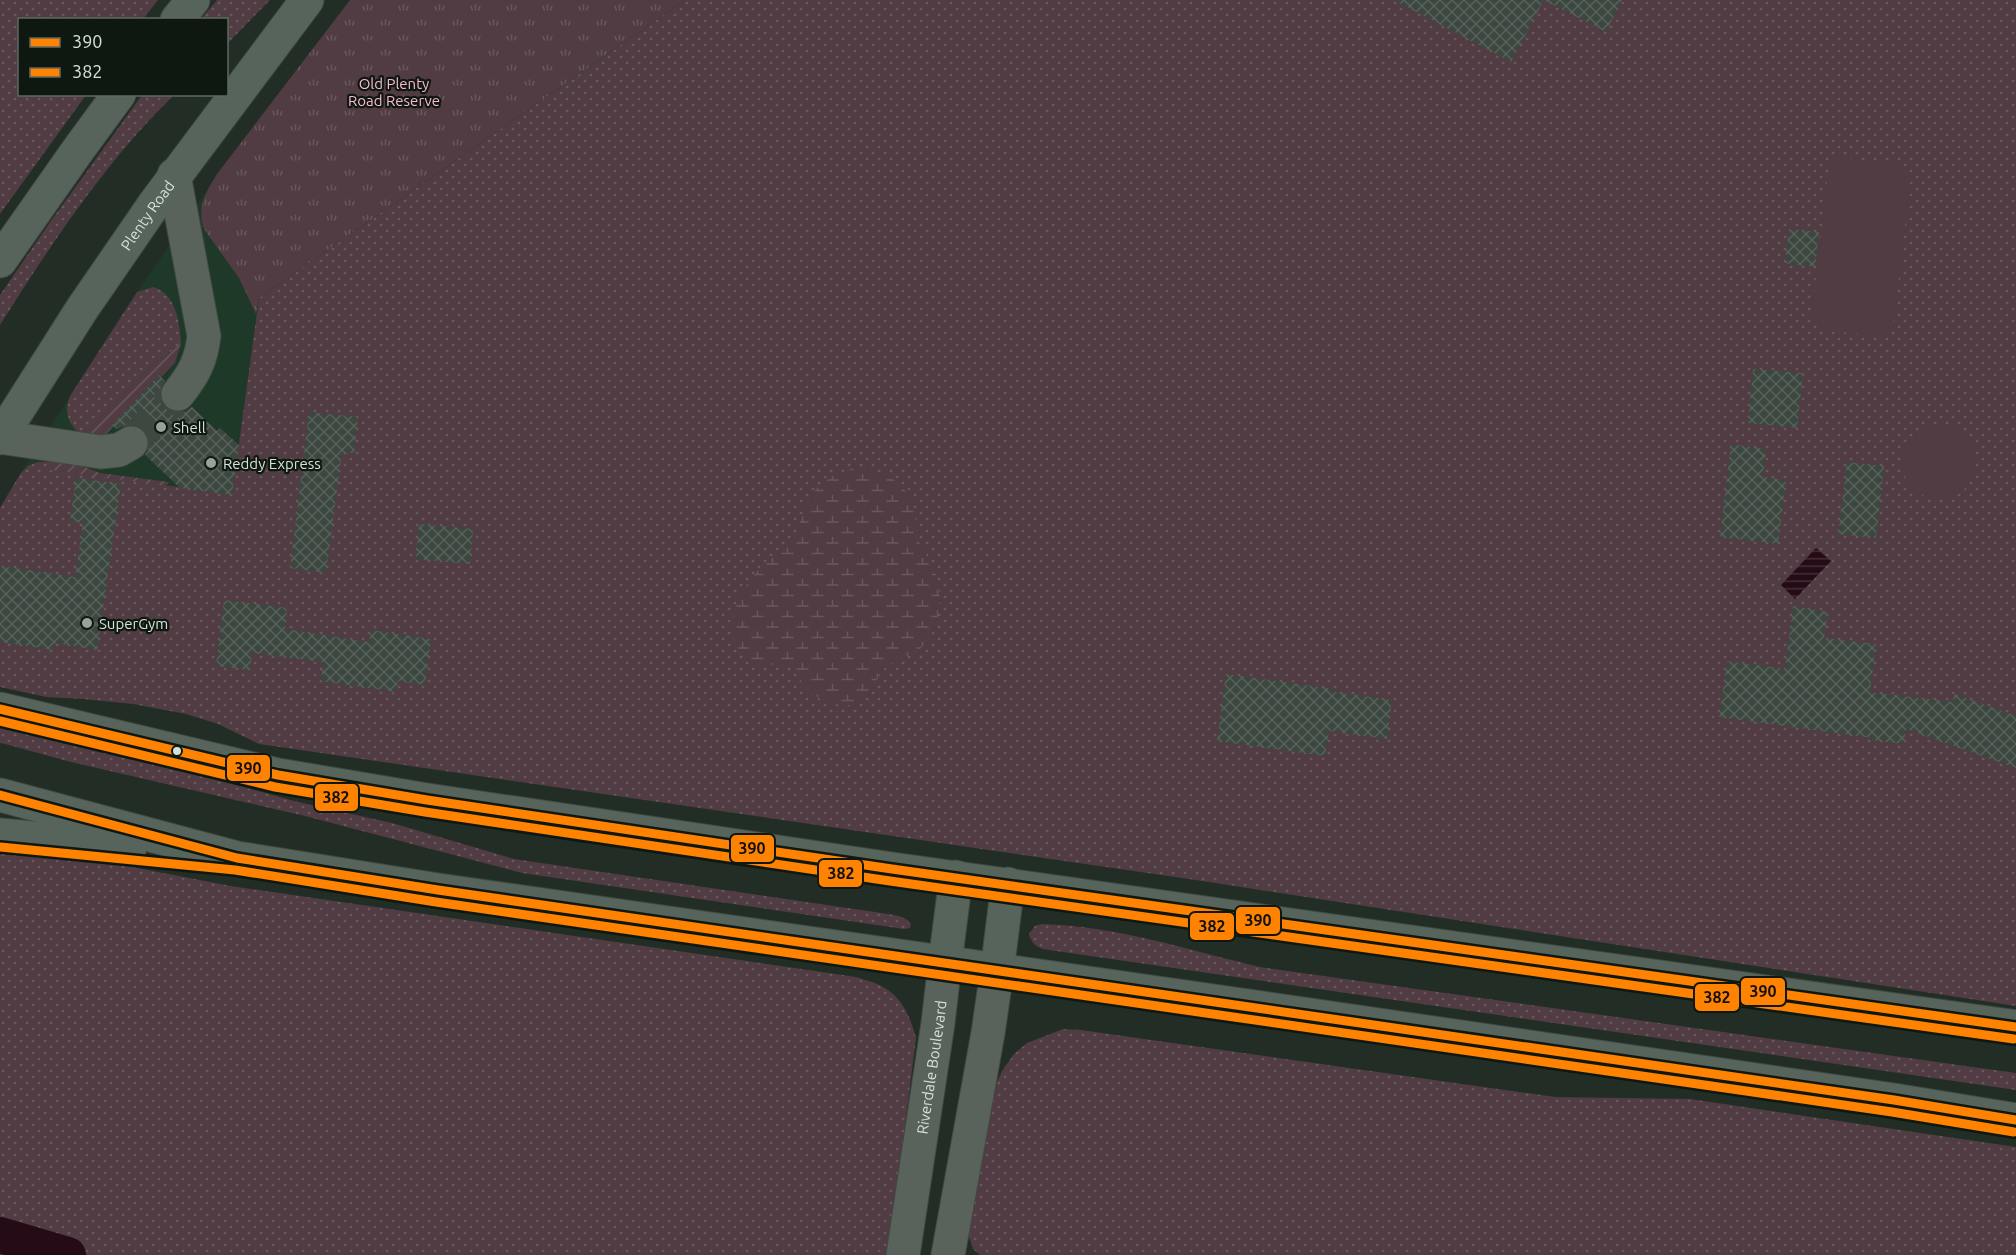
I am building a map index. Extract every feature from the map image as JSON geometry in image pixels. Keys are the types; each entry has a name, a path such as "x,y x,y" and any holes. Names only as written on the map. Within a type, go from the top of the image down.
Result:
{"main road":[{"path":"179,18 193,0"},
{"name":"Plenty Road","path":"0,438 82,309 174,175 307,0"},
{"path":"0,261 118,96"},
{"path":"0,709 190,755 320,783 956,878 2016,1028"},
{"path":"0,795 237,858"},
{"path":"0,835 237,858 438,890 1894,1100 2016,1120"},
{"name":"Riverdale Boulevard","path":"945,963 956,878"},
{"path":"997,971 1008,884"}],"street":[{"path":"174,175 204,336 193,376 178,394"},
{"path":"0,438 101,453 119,450 131,443"},
{"name":"Riverdale Boulevard","path":"903,1255 945,963"},
{"path":"948,1255 997,971"}],"shaded area":[{"path":"210,186 203,199 259,298 232,495 166,486 20,474 133,298"},
{"path":"1816,548 1831,561 1795,599 1781,585"}],"green space":[{"path":"0,0 158,0 144,18 18,18 18,96 85,96 0,214"},
{"path":"217,0 270,0 228,43 228,18 202,18"},
{"name":"Old Plenty Road Reserve","path":"350,0 685,0 259,298 256,314 239,278 204,229 201,214 203,200 217,174"},
{"path":"685,0 2016,0 2016,1006 1189,879 259,744 218,724 186,714 133,704 46,697 0,687 0,508 20,474 28,466 38,462 58,462 50,470 232,494 259,298"},
{"path":"141,96 173,96 102,176 39,264 0,325 0,295"},
{"path":"1840,157 1903,165 1911,176 1893,326 1881,336 1821,330 1811,319 1829,165"},
{"path":"153,287 161,290 172,302 178,318 181,344 150,367 82,436 68,418 67,408 70,396 137,292"},
{"path":"181,344 175,363 108,432 103,436 82,436 150,367"},
{"path":"1932,425 1946,425 1960,431 1970,441 1976,455 1976,469 1970,483 1960,493 1946,499 1932,499 1918,493 1908,483 1902,469 1902,455 1908,441 1918,431"},
{"path":"58,462 82,466 100,473 169,482 166,486 50,470"},
{"path":"860,467 886,475 900,485 911,499 918,539 935,571 940,598 938,616 927,642 915,652 883,670 864,700 845,705 830,703 817,697 790,666 779,664 759,666 748,661 740,653 735,642 732,620 739,598 751,578 795,534 812,494 824,481"},
{"path":"0,727 190,772 294,801 392,823 514,859 882,913 902,917 911,924 910,928 904,929 522,873 305,816 71,762 0,743"},
{"path":"0,851 80,857 231,886 856,977 877,984 890,991 900,1002 916,1038 889,1255 0,1255"},
{"path":"1042,924 1125,934 1260,967 2016,1073 2016,1090 1047,950 1033,943 1029,934 1035,926"},
{"path":"1063,1029 1555,1097 1690,1099 2016,1147 2016,1255 980,1255 973,1249 967,1231 992,1093 1002,1071 1014,1054 1027,1043"}],"building":[{"path":"1394,0 1544,0 1511,62"},
{"path":"1544,0 1622,0 1606,32"},
{"path":"1789,229 1819,232 1815,267 1785,263"},
{"path":"1753,369 1803,373 1797,428 1748,423"},
{"path":"159,375 165,381 159,392 161,402 166,408 176,413 185,412 192,407 217,431 220,428 239,445 232,495 180,488 145,455 150,442 147,433 141,427 130,424 117,429 112,425"},
{"path":"309,412 358,417 354,453 342,452 326,573 290,568"},
{"path":"1731,444 1766,449 1763,477 1786,480 1778,544 1720,537"},
{"path":"1847,462 1884,466 1876,538 1838,534"},
{"path":"76,478 121,484 97,650 55,643 54,650 0,642 0,566 75,577 83,523 70,521"},
{"path":"419,524 473,529 470,564 416,559"},
{"path":"224,600 287,608 285,629 369,642 371,630 431,639 425,685 398,681 396,692 321,681 323,662 252,653 250,670 216,666"},
{"path":"1793,606 1828,612 1824,638 1876,644 1870,692 1952,702 1955,694 2016,716 2016,768 1906,729 1904,744 1719,717 1727,661 1785,669"},
{"path":"1226,674 1334,689 1334,692 1392,700 1387,739 1329,731 1325,756 1217,741"}],"waterway":[{"path":"0,1235 68,1255"}],"tunnel":[{"path":"131,443 178,394"}],"transit line":[{"name":"390","path":"0,709 278,775 427,800 892,869 2016,1027"},
{"name":"382","path":"0,721 275,787 425,812 890,881 2014,1039"},
{"name":"390","path":"0,795 237,858 438,890 1894,1100 2016,1120"},
{"name":"382","path":"0,847 235,870 436,902 1892,1112 2014,1132"}],"place":[{"name":"Shell","path":"161,427"},
{"name":"Reddy Express","path":"211,463"},
{"name":"SuperGym","path":"87,623"}]}
